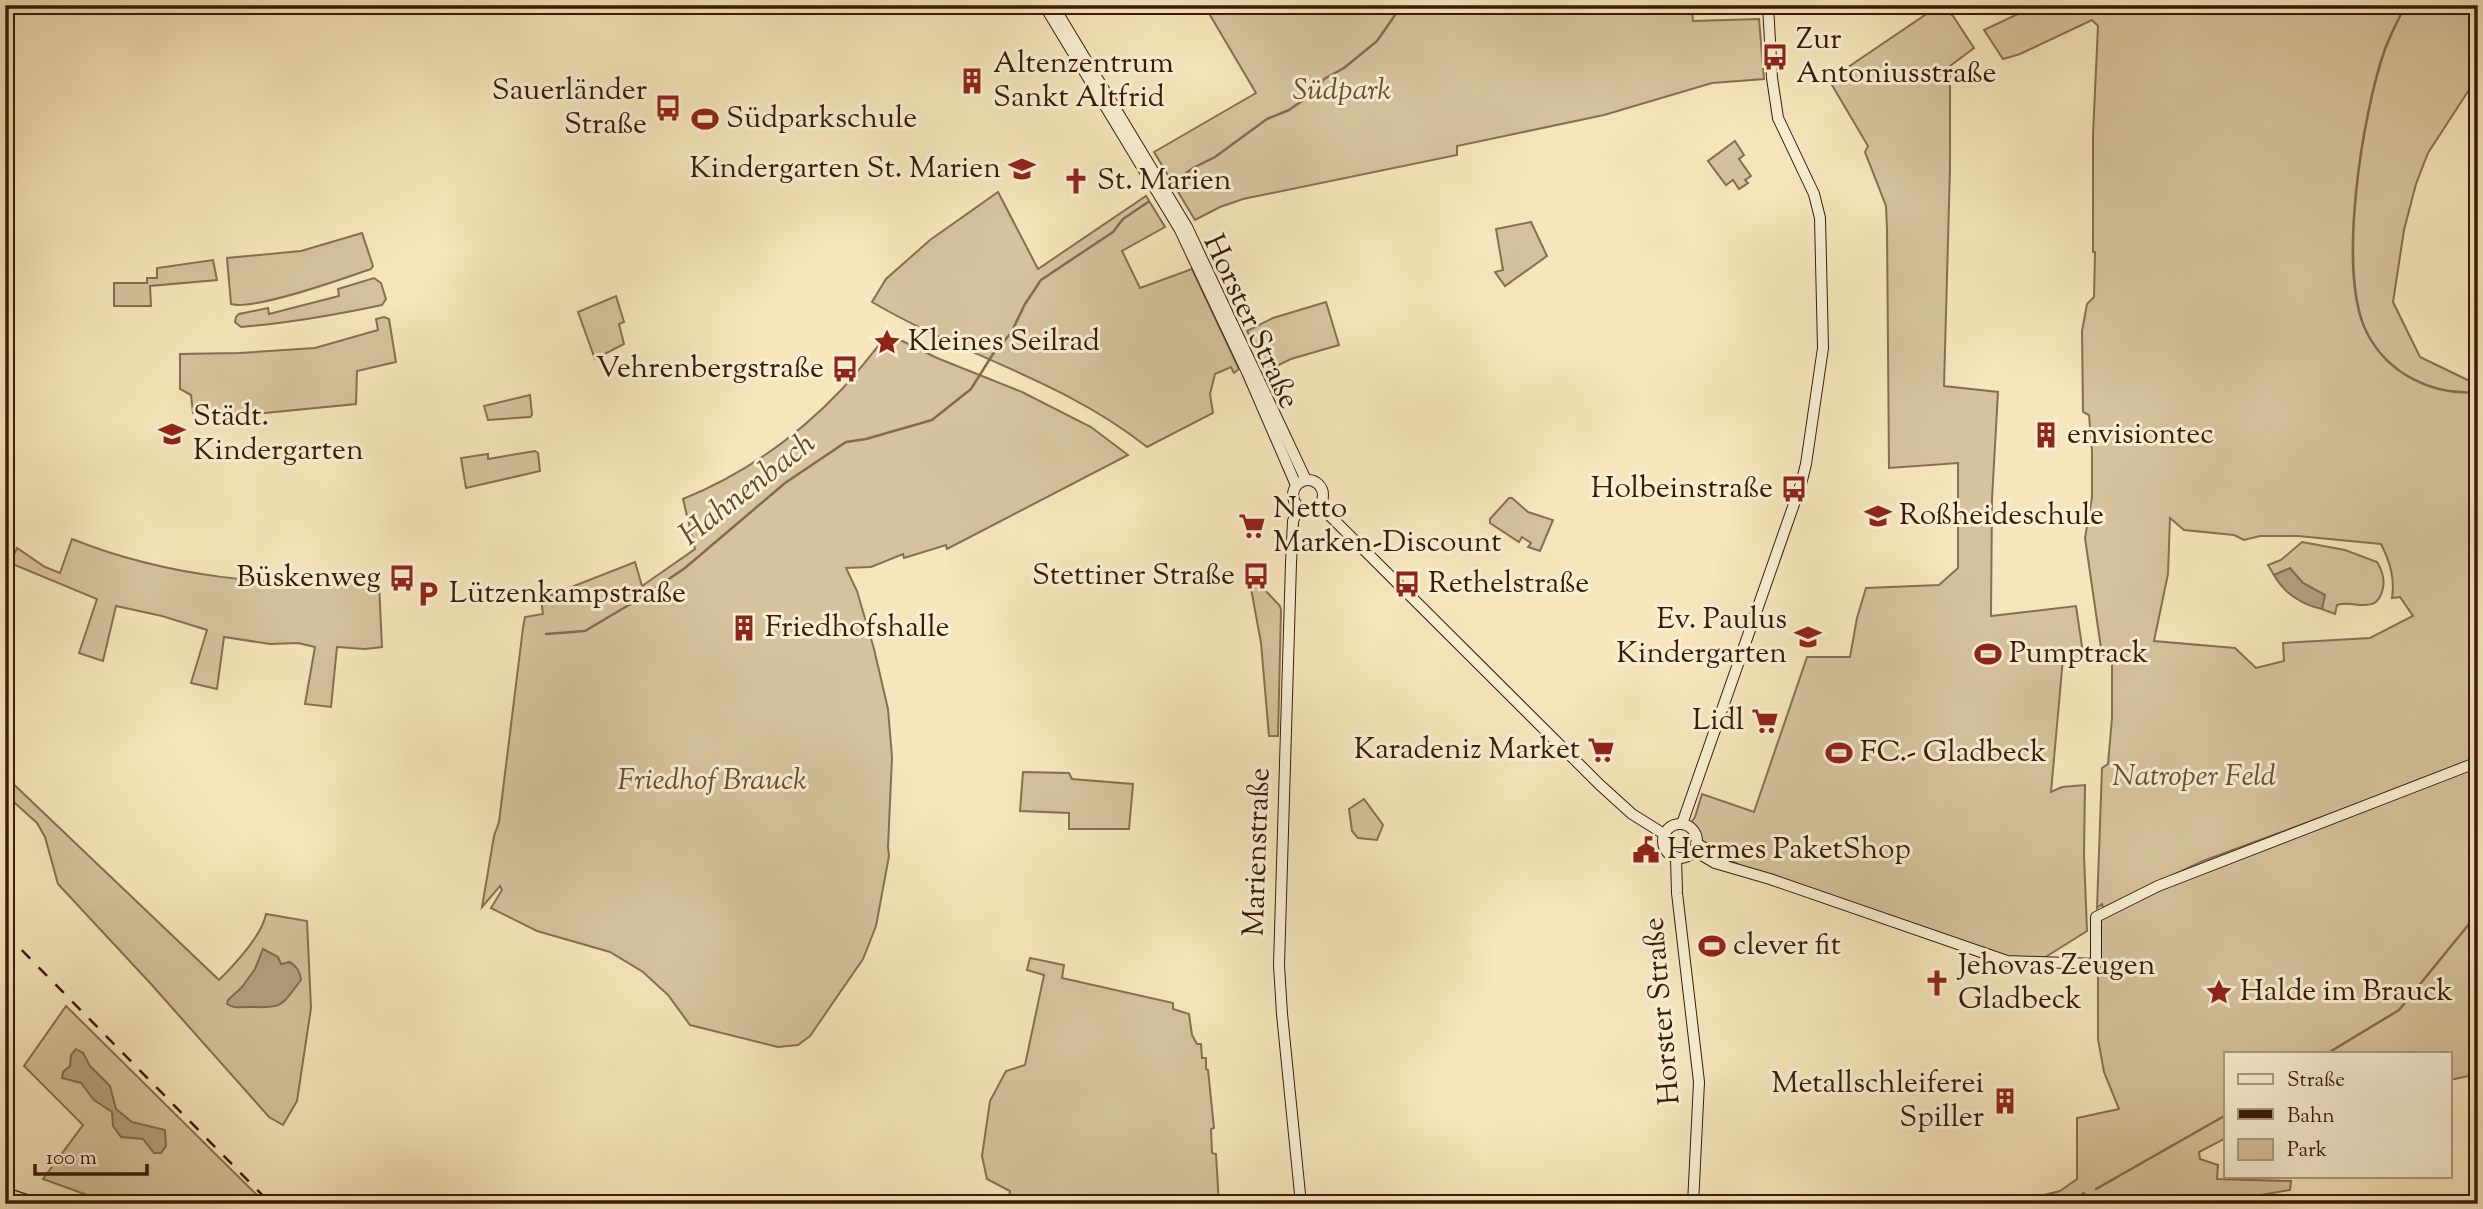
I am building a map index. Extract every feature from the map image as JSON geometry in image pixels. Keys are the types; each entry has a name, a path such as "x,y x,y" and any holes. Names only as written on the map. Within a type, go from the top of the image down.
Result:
{"highway":[{"path":"5,1194 33,1204"}],"street":[{"name":"Horster Straße","path":"1044,5 1181,230 1301,482"},
{"name":"Horster Straße","path":"1053,5 1187,227 1301,482"},
{"path":"1682,824 1801,484 1824,348 1818,204 1778,118 1772,78 1768,5"},
{"path":"1314,481 1322,489 1323,496 1319,505 1310,510 1299,508 1292,497 1301,482 1314,481"},
{"path":"1319,505 1600,785 1632,814 1664,834"},
{"name":"Marienstraße","path":"1299,508 1293,521 1291,563 1279,972 1301,1201"},
{"path":"1694,847 1684,857 1676,857 1665,849 1664,834 1672,826 1682,824 1692,829 1694,847 1715,863 2007,961 2096,964 2096,917 2158,886 2478,762"},
{"name":"Horster Straße","path":"1676,857 1677,893 1699,1082 1693,1204"}],"green space":[{"name":"Südpark","path":"1204,5 1680,5 1692,11 1693,21 1759,19 1764,79 1712,83 1604,115 1457,146 1457,155 1243,199 1195,220 1154,152 1256,93"},
{"name":"Natroper Feld","path":"2037,5 2478,5 2478,76 2428,153 2416,184 2404,230 2393,302 2420,357 2478,385 2478,1074 2452,1080 2452,1052 2224,1052 2224,1139 2199,1152 2200,1159 2218,1165 2217,1179 2291,1181 2290,1190 2209,1204 2029,1204 2040,1196 2060,1191 2077,1179 2077,1118 2119,1109 2104,1072 2098,1039 2098,917 2360,803 2203,861 2103,908 2102,904 2097,908 2102,768 2108,764 2112,718 2112,656 2102,655 2085,538 2092,497 2092,451 2089,415 2083,412 2082,331 2087,304 2094,297 2093,134 2098,26 2092,20 2020,54 2003,59 1984,30","holes":["2170,518 2184,530 2234,535 2244,540 2260,536 2298,536 2381,544 2391,570 2392,598 2400,597 2413,616 2370,638 2283,643 2284,661 2256,668 2235,648 2154,641 2168,574"]},
{"path":"1943,9 1953,16 1974,48 1950,66 1944,386 1998,392 1992,499 1991,616 2076,606 2084,660 2063,658 2051,792 2062,787 2085,785 2087,931 2039,961 2007,959 1743,867 1699,843 1698,833 1690,824 1702,794 1754,812 1807,657 1850,657 1866,588 1939,585 1958,568 1958,463 1889,468 1886,206 1865,152 1868,146 1829,80 1928,13"},
{"path":"1735,141 1744,155 1739,159 1751,176 1745,180 1748,183 1739,189 1733,180 1726,185 1708,161"},
{"path":"998,192 1038,269 1146,196 1165,227 1122,251 1140,288 1192,269 1239,369 1234,373 1231,367 1215,374 1210,394 1213,413 1147,447 1115,424 1048,386 941,338 872,302 886,279 930,240"},
{"path":"1531,222 1547,256 1505,286 1495,272 1503,270 1496,229"},
{"path":"362,233 373,266 371,269 259,303 231,304 227,258 301,251"},
{"path":"213,260 217,280 150,286 151,306 114,306 114,283 147,283 147,278 157,278 157,268"},
{"path":"374,278 381,283 386,299 382,305 277,323 241,327 235,322 239,314 268,308 269,314 339,296 338,289"},
{"path":"616,296 624,322 619,324 624,344 595,359 578,312"},
{"path":"1326,302 1339,345 1291,359 1266,371 1247,331 1273,318"},
{"path":"376,319 389,319 396,362 357,371 356,404 265,413 193,413 191,395 180,389 180,354 315,348 378,330"},
{"name":"Friedhof Brauck","path":"888,334 937,358 1022,392 1091,427 1128,455 947,549 946,545 904,558 903,554 871,567 846,568 857,591 888,709 892,757 889,856 876,926 863,959 810,1036 798,1045 778,1047 690,1025 668,995 643,972 610,952 537,931 491,908 502,890 500,886 482,907 494,836 499,822 523,628 525,617 543,614 541,599 635,562 642,586 695,549 683,499 749,466 789,438 843,388"},
{"path":"530,395 530,417 488,420 484,406"},
{"path":"535,451 538,453 540,471 466,488 461,458 488,454 488,459"},
{"path":"1509,498 1528,512 1553,520 1540,551 1528,547 1531,543 1522,537 1519,542 1490,523 1490,519"},
{"path":"72,539 145,563 221,577 298,583 375,581 379,583 382,647 337,647 331,707 305,704 315,647 298,643 270,644 224,637 217,689 191,683 207,630 116,606 103,661 79,653 97,599 10,563 17,548 45,567 60,573"},
{"path":"2302,542 2345,550 2377,562 2384,581 2380,597 2370,605 2337,605 2335,614 2322,609 2324,595 2302,583 2290,569 2274,575 2268,565 2281,560"},
{"path":"1248,572 1281,610 1278,736 1269,736 1261,643"},
{"path":"1023,772 1069,773 1072,779 1133,784 1129,829 1069,829 1069,813 1020,811"},
{"path":"5,776 219,980 253,940 266,914 307,921 311,1008 297,1101 283,1125 269,1117 58,884 45,837 37,823 5,794"},
{"path":"1364,799 1383,825 1377,840 1358,838 1352,831 1349,809"},
{"path":"1030,958 1064,965 1062,978 1173,1003 1173,1009 1189,1014 1192,1035 1197,1044 1201,1044 1202,1058 1206,1058 1208,1070 1214,1128 1211,1129 1212,1153 1216,1154 1219,1204 1008,1204 1010,1191 987,1179 982,1156 990,1101 1006,1071 1025,1065 1044,975 1027,970"},
{"path":"66,1006 266,1204 112,1204 43,1179 83,1125 24,1066"}],"shaded area":[{"path":"2290,568 2303,583 2325,595 2322,609 2307,605 2294,597 2274,575"},
{"path":"263,949 278,957 281,964 289,962 294,965 301,980 285,1001 276,1006 233,1007 227,1004 255,969"},
{"path":"76,1049 83,1053 90,1066 110,1086 116,1109 132,1122 165,1130 166,1146 161,1153 154,1153 143,1139 121,1137 113,1126 112,1112 94,1100 81,1083 62,1078"}],"waterway":[{"name":"Hahnenbach","path":"1174,182 1215,157 1267,119 1289,110 1315,92 1324,79 1344,68 1377,41 1402,5"},
{"path":"2406,5 2385,49 2361,150 2353,233 2358,306 2367,333 2376,347 2399,371 2429,386 2478,392"},
{"name":"Hahnenbach","path":"546,634 585,631 644,596 685,568 785,483 846,442 932,420 971,389 993,354 1011,333 1025,304 1041,280 1113,232 1123,219 1148,202"},
{"path":"2330,1052 2399,1010 2478,913"},
{"path":"2096,1189 2224,1116"},
{"path":"2067,1204 2084,1193"}],"railway":[{"path":"5,933 271,1204"}],"place":[{"name":"Zur Antoniusstraße","path":"1775,57"},
{"name":"Altenzentrum Sankt Altfrid","path":"972,81"},
{"name":"Sauerländer Straße","path":"668,108"},
{"name":"Südparkschule","path":"705,119"},
{"name":"Kindergarten St. Marien","path":"1022,169"},
{"name":"St. Marien","path":"1076,181"},
{"name":"Kleines Seilrad","path":"887,342"},
{"name":"Vehrenbergstraße","path":"845,369"},
{"name":"Städt. Kindergarten","path":"172,434"},
{"name":"envisiontec","path":"2046,435"},
{"name":"Holbeinstraße","path":"1794,489"},
{"name":"Roßheideschule","path":"1878,516"},
{"name":"Netto Marken-Discount","path":"1252,526"},
{"name":"Stettiner Straße","path":"1256,576"},
{"name":"Büskenweg","path":"402,578"},
{"name":"Rethelstraße","path":"1407,584"},
{"name":"Lützenkampstraße","path":"428,594"},
{"name":"Friedhofshalle","path":"744,628"},
{"name":"Ev. Paulus Kindergarten","path":"1808,637"},
{"name":"Pumptrack","path":"1988,654"},
{"name":"Lidl","path":"1765,721"},
{"name":"Karadeniz Market","path":"1601,750"},
{"name":"FC.- Gladbeck","path":"1839,753"},
{"name":"Hermes PaketShop","path":"1646,850"},
{"name":"clever fit","path":"1712,946"},
{"name":"Jehovas Zeugen Gladbeck","path":"1937,983"},
{"name":"Halde im Brauck","path":"2219,992"},
{"name":"Metallschleiferei Spiller","path":"2005,1101"}]}
